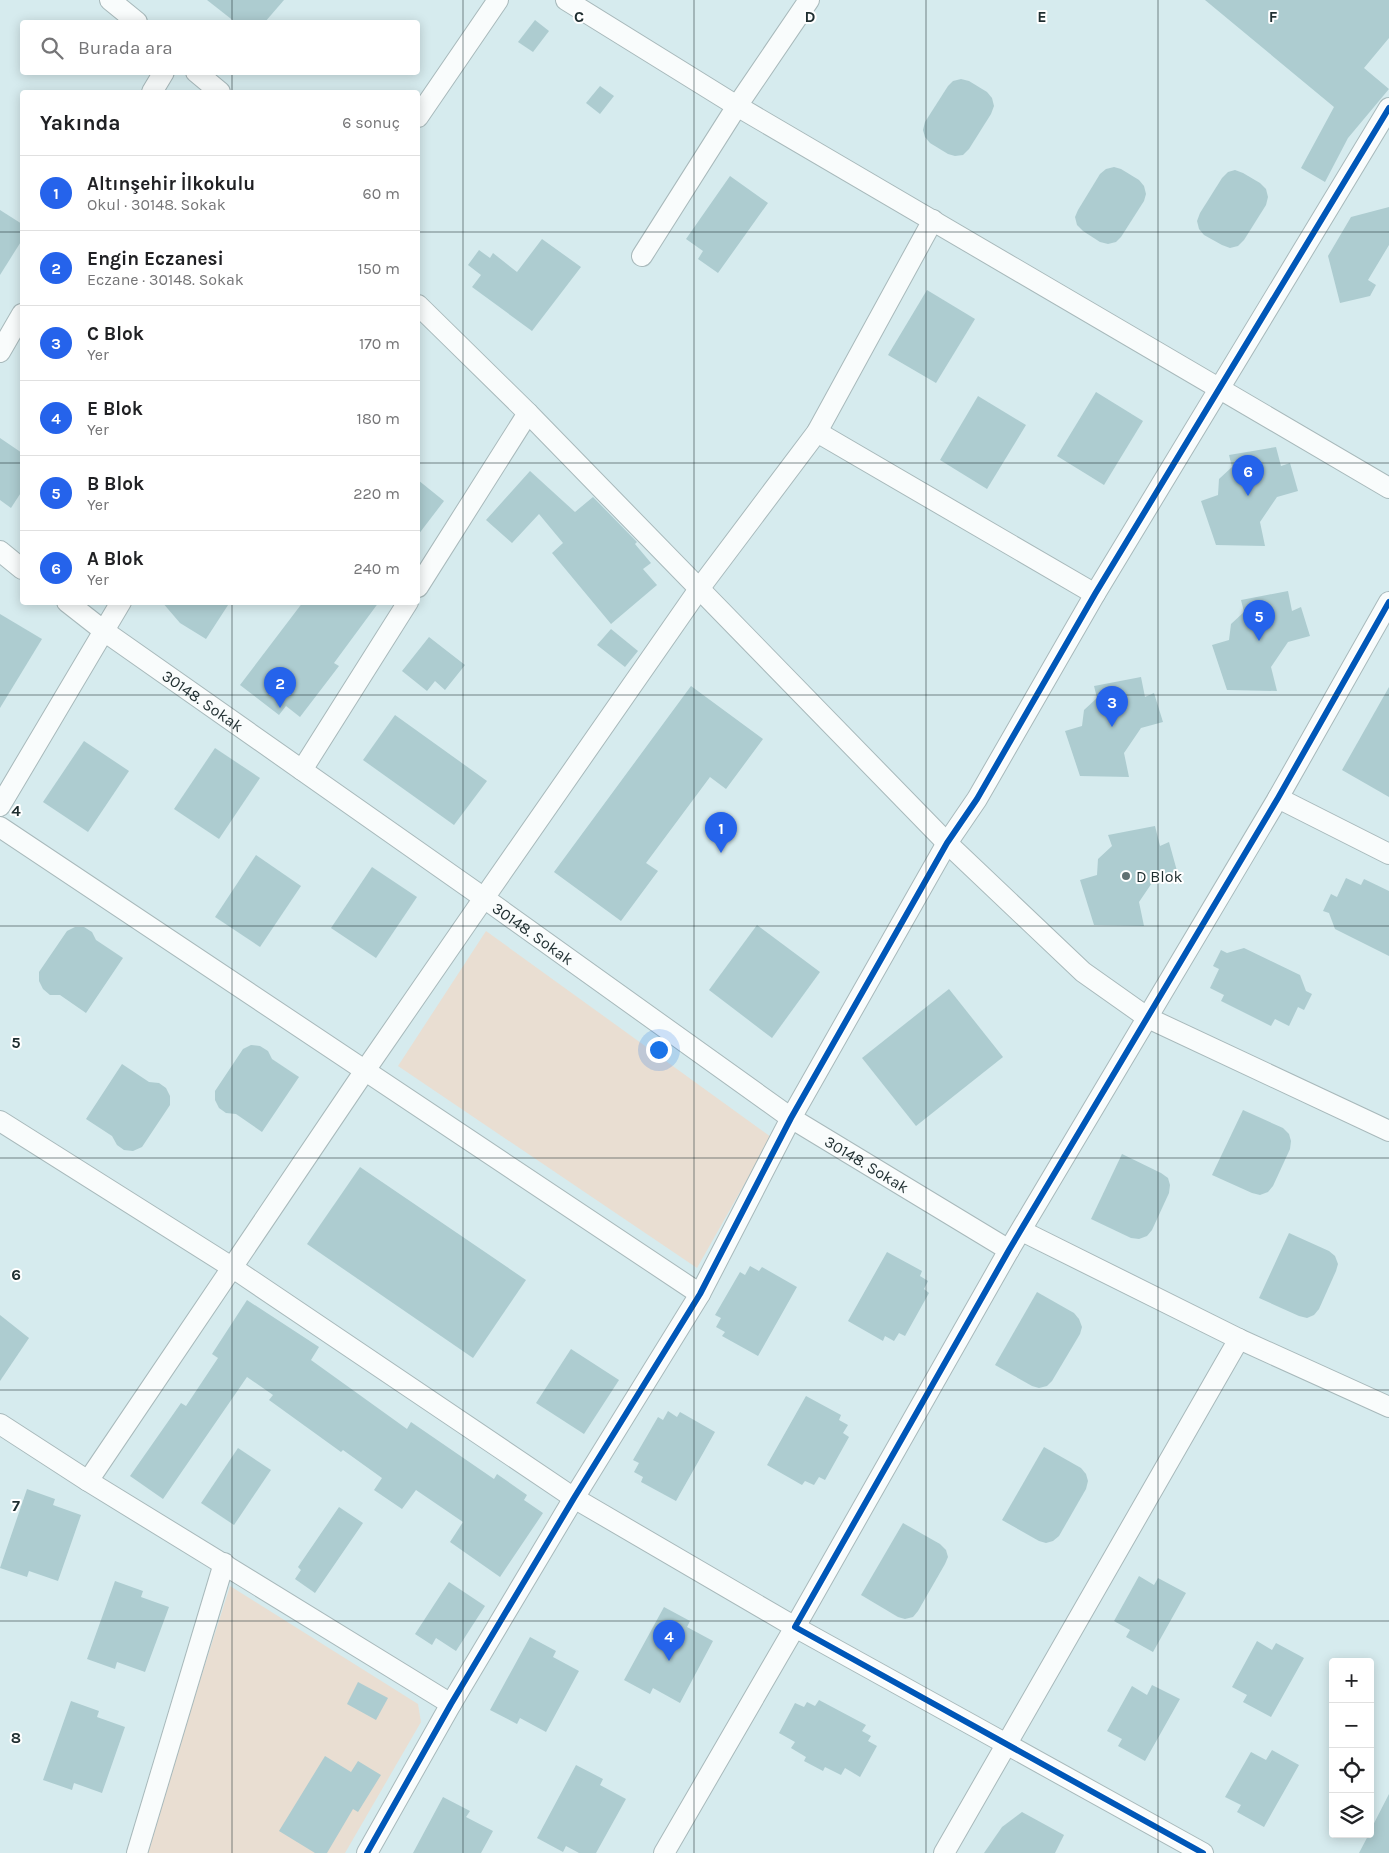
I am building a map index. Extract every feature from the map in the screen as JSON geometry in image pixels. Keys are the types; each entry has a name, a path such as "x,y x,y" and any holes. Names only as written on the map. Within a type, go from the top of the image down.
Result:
{"street":[{"path":"110,0 135,20"},
{"path":"420,114 498,0"},
{"path":"566,0 737,106 1389,488"},
{"path":"642,256 737,106 809,0"},
{"path":"153,90 162,75"},
{"path":"200,75 218,90"},
{"path":"367,1853 451,1704 574,1498 700,1294 791,1118 947,843 978,799 1095,594 1389,108"},
{"path":"88,1481 366,1069 699,589 818,432 933,220"},
{"path":"420,307 528,413 947,843 1083,972 1148,1018 1389,1132"},
{"path":"0,352 20,317"},
{"path":"420,584 528,413"},
{"path":"818,432 1095,594"},
{"path":"0,551 20,567"},
{"path":"664,1853 1009,1250 1278,798 1389,602"},
{"name":"30148. Sokak","path":"71,605 104,631 484,898 791,1118 1009,1250"},
{"path":"0,806 119,605"},
{"path":"302,770 406,605"},
{"path":"1278,798 1389,854"},
{"path":"0,827 366,1069 700,1294"},
{"path":"0,1121 233,1268 574,1498 795,1627 1203,1853"},
{"path":"1022,1231 1239,1339 1389,1407"},
{"path":"944,1853 1239,1339"},
{"path":"1,1429 224,1563 451,1704"},
{"path":"137,1853 224,1563"}],"shaded area":[{"path":"486,931 771,1137 697,1268 398,1066"},
{"path":"230,1586 418,1704 421,1722 345,1853 145,1853"}],"building":[{"path":"207,0 284,0 267,20 232,20"},
{"path":"1205,0 1389,0 1389,38 1364,68 1389,89 1348,138 1325,182 1301,168 1334,107"},
{"path":"535,20 549,31 533,52 518,42"},
{"path":"961,79 969,81 987,92 992,98 994,106 969,149 963,155 955,156 930,143 925,137 923,130 925,122 948,86 953,81"},
{"path":"600,86 614,96 600,114 586,103"},
{"path":"1114,167 1139,180 1144,186 1146,194 1144,201 1121,237 1116,242 1108,244 1100,242 1083,231 1077,225 1075,217 1100,174 1106,169"},
{"path":"1235,170 1260,183 1266,189 1268,197 1266,205 1244,240 1238,246 1230,248 1204,235 1199,229 1197,221 1222,178 1228,172"},
{"path":"730,176 768,203 718,273 698,259 703,251 686,239"},
{"path":"1389,207 1389,245 1368,280 1376,285 1370,296 1340,303 1328,256 1351,217"},
{"path":"0,210 20,223 20,243 0,275"},
{"path":"542,239 581,267 532,331 472,287 481,275 468,265 479,250 490,258 493,253 517,272"},
{"path":"927,290 975,319 936,383 888,355"},
{"path":"1096,392 1143,421 1104,485 1057,456"},
{"path":"978,396 1026,425 987,489 940,460"},
{"path":"0,438 20,452 20,494 11,508 0,500"},
{"path":"1276,447 1281,466 1290,463 1298,491 1277,497 1260,522 1265,546 1216,545 1201,501 1218,495 1219,479 1232,467 1229,455"},
{"path":"530,471 575,512 593,497 637,542 635,544 651,563 643,569 657,585 611,624 552,553 563,543 539,514 512,543 486,520"},
{"path":"420,482 444,501 420,532"},
{"path":"1288,591 1292,611 1301,607 1310,636 1288,642 1271,667 1277,691 1227,690 1212,645 1229,640 1231,624 1244,612 1241,600"},
{"path":"165,605 228,605 206,639 180,623"},
{"path":"301,605 377,605 334,663 339,666 300,717 286,706 279,715 240,685"},
{"path":"0,614 42,639 0,708"},
{"path":"611,629 638,651 625,667 597,645"},
{"path":"429,637 465,665 445,690 435,681 427,691 402,671"},
{"path":"1141,677 1145,697 1154,693 1163,722 1141,728 1124,753 1129,777 1080,776 1065,731 1082,726 1084,710 1097,698 1094,686"},
{"path":"691,686 763,739 726,789 710,777 646,863 658,871 621,921 554,872"},
{"path":"1389,687 1389,797 1342,770"},
{"path":"395,715 487,781 454,825 363,760"},
{"path":"84,741 129,771 88,832 43,802"},
{"path":"215,748 260,778 219,839 174,809"},
{"name":"D Blok","path":"1155,826 1160,846 1169,842 1177,871 1156,877 1139,902 1144,926 1094,925 1080,880 1097,875 1098,859 1112,846 1108,835"},
{"path":"256,855 301,886 260,947 215,917"},
{"path":"372,867 417,897 376,958 331,928"},
{"path":"1346,878 1361,885 1364,879 1389,891 1389,956 1335,929 1329,913 1323,911 1331,894 1337,897"},
{"path":"757,925 820,972 772,1038 709,990"},
{"path":"75,927 84,927 92,932 96,940 123,958 86,1013 60,995 50,995 43,989 39,981 39,972 67,931"},
{"path":"1244,948 1300,975 1306,991 1312,994 1304,1010 1298,1007 1289,1026 1275,1019 1271,1026 1221,1001 1224,995 1210,988 1219,969 1213,966 1221,950 1227,953"},
{"path":"949,989 1003,1057 916,1126 862,1058"},
{"path":"251,1045 260,1046 268,1051 272,1059 299,1077 262,1132 236,1114 226,1113 219,1108 215,1100 215,1091 243,1049"},
{"path":"122,1064 149,1082 159,1083 166,1088 170,1096 170,1105 142,1147 133,1151 124,1150 117,1145 112,1136 86,1119"},
{"path":"1243,1110 1283,1128 1289,1134 1291,1141 1290,1149 1273,1186 1268,1192 1260,1195 1212,1175"},
{"path":"1122,1154 1161,1173 1168,1178 1170,1185 1169,1193 1152,1230 1147,1236 1139,1239 1131,1238 1091,1219"},
{"path":"360,1167 526,1280 473,1358 307,1244"},
{"path":"1289,1233 1329,1251 1335,1256 1338,1264 1319,1309 1314,1315 1307,1318 1259,1298"},
{"path":"887,1252 922,1271 920,1276 928,1281 924,1289 929,1293 905,1336 899,1333 894,1341 885,1336 883,1341 848,1321"},
{"path":"750,1266 759,1271 762,1267 797,1287 758,1356 722,1336 725,1332 716,1327 721,1318 715,1315 740,1272 745,1275"},
{"path":"1037,1292 1074,1313 1082,1327 1080,1334 1052,1381 1047,1386 1039,1388 995,1365"},
{"path":"247,1300 319,1347 311,1360 407,1429 411,1422 494,1479 497,1474 527,1495 524,1500 543,1513 500,1577 450,1542 463,1522 416,1490 402,1509 374,1490 382,1478 343,1450 341,1452 269,1400 273,1395 247,1377 163,1499 130,1476 181,1403 186,1406 218,1358 212,1354"},
{"path":"0,1315 29,1338 0,1381"},
{"path":"571,1349 619,1380 584,1434 536,1403"},
{"path":"806,1396 841,1415 839,1420 848,1425 843,1433 849,1437 825,1480 819,1477 814,1485 805,1481 802,1485 767,1465"},
{"path":"668,1411 677,1417 680,1412 715,1432 676,1501 641,1482 643,1477 634,1472 639,1463 633,1460 658,1417 663,1420"},
{"path":"1044,1447 1081,1468 1086,1474 1088,1481 1086,1489 1059,1536 1053,1541 1046,1543 1002,1520"},
{"path":"238,1448 271,1470 234,1525 201,1503"},
{"path":"27,1489 55,1499 53,1505 81,1515 58,1581 29,1571 27,1577 0,1568"},
{"path":"339,1507 363,1523 315,1593 295,1579 301,1570 298,1567"},
{"path":"903,1523 940,1544 946,1550 948,1557 918,1611 913,1617 905,1619 898,1617 861,1595"},
{"path":"1139,1576 1154,1585 1158,1578 1186,1593 1153,1652 1126,1637 1130,1630 1114,1621"},
{"path":"115,1581 143,1591 141,1597 169,1607 145,1672 117,1662 115,1669 87,1659"},
{"path":"449,1582 485,1606 456,1651 436,1638 432,1645 415,1634"},
{"path":"664,1607 690,1621 687,1627 713,1641 680,1703 653,1688 650,1694 624,1680"},
{"path":"530,1637 556,1651 553,1657 579,1671 546,1732 520,1718 517,1724 490,1710"},
{"path":"1257,1641 1272,1650 1276,1643 1304,1658 1271,1717 1243,1702 1247,1695 1232,1687"},
{"path":"358,1682 388,1698 376,1720 347,1704"},
{"path":"1152,1685 1180,1699 1145,1761 1118,1746 1122,1739 1107,1731 1132,1686 1147,1695"},
{"path":"819,1700 866,1725 862,1731 871,1736 868,1741 877,1746 860,1777 845,1768 841,1775 825,1767 823,1771 804,1761 806,1757 791,1748 795,1742 779,1733 795,1703 804,1707 807,1702 815,1706"},
{"path":"71,1701 99,1711 97,1717 125,1727 102,1793 74,1783 72,1790 43,1780"},
{"path":"1272,1750 1299,1765 1264,1827 1237,1812 1241,1805 1225,1797 1251,1752 1266,1760"},
{"path":"325,1756 351,1772 358,1761 381,1775 358,1812 353,1809 327,1853 315,1853 279,1831"},
{"path":"576,1765 603,1779 600,1785 626,1799 596,1853 579,1853 566,1846 563,1852 537,1838"},
{"path":"1389,1794 1389,1853 1359,1853 1367,1838 1374,1838 1374,1823"},
{"path":"443,1797 470,1811 466,1817 493,1831 481,1853 413,1853"},
{"path":"1022,1812 1064,1835 1055,1853 984,1853 1002,1827"}],"cycle path":[{"path":"367,1853 451,1704 574,1498 700,1294 791,1118 947,843 977,799 1095,594 1389,108"},
{"path":"1203,1853 795,1627 1009,1250 1278,798 1389,602"}],"place":[{"name":"A Blok","path":"1248,496"},
{"name":"B Blok","path":"1259,641"},
{"name":"Engin Eczanesi","path":"280,708"},
{"name":"C Blok","path":"1112,727"},
{"name":"Altınşehir İlkokulu","path":"721,853"},
{"name":"D Blok","path":"1126,876"},
{"name":"E Blok","path":"669,1661"}]}
